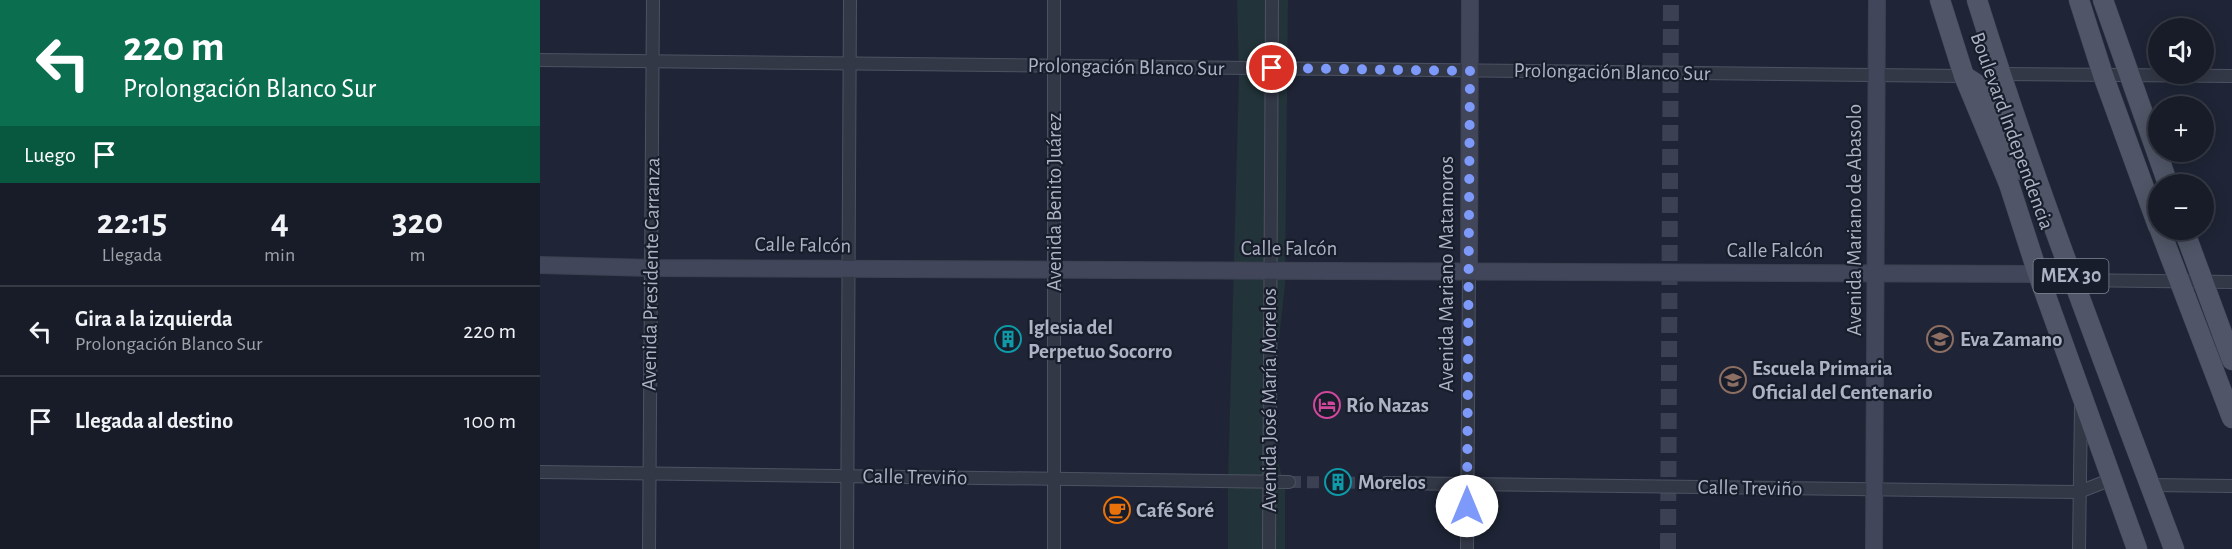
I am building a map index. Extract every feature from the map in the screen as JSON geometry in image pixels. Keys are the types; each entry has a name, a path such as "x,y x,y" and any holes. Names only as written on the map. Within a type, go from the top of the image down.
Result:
{"main road":[{"name":"Boulevard Independencia","path":"1940,0 1964,76 2009,184 2038,274 2137,549"},
{"name":"Boulevard Independencia","path":"1977,0 2000,74 2072,280 2174,549"},
{"path":"2079,0 2103,75 2148,198"},
{"path":"2103,0 2164,174"},
{"path":"1964,76 1986,90 1990,96 2011,147 2030,181 2042,195"},
{"path":"2163,240 2232,418"},
{"path":"2188,240 2232,360"}],"street":[{"name":"Avenida Presidente Carranza","path":"649,549 652,0"},
{"path":"847,549 850,0"},
{"name":"Avenida Benito Juárez","path":"1054,0 1054,549"},
{"name":"Avenida José María Morelos","path":"1269,549 1272,0"},
{"name":"Avenida Mariano Matamoros","path":"1467,549 1470,0"},
{"name":"Avenida Mariano de Abasolo","path":"1874,549 1877,0"},
{"name":"Prolongación Blanco Sur","path":"540,60 1964,76"},
{"path":"2000,74 2232,76"},
{"name":"Calle Falcón","path":"540,265 651,268 2038,274"},
{"path":"2072,280 2232,282"},
{"path":"2079,549 2081,395"},
{"name":"Calle Treviño","path":"540,472 1289,482"},
{"name":"Calle Treviño","path":"1386,483 2079,492 2112,479"},
{"path":"2150,485 2232,486"}],"shaded area":[{"path":"1237,0 1288,0 1285,285 1278,346 1277,457 1285,489 1285,549 1228,549 1239,76"}],"tunnel":[{"path":"1668,549 1671,0"},
{"path":"1289,482 1386,483"}],"place":[{"name":"Iglesia del Perpetuo Socorro","path":"1008,339"},
{"name":"Eva Zamano","path":"1940,339"},
{"name":"Escuela Primaria Oficial del Centenario","path":"1733,380"},
{"name":"Río Nazas","path":"1327,405"},
{"name":"Morelos","path":"1338,482"},
{"name":"Café Soré","path":"1117,510"}],"route":[{"path":"1272,68 1470,71 1467,506"}]}
